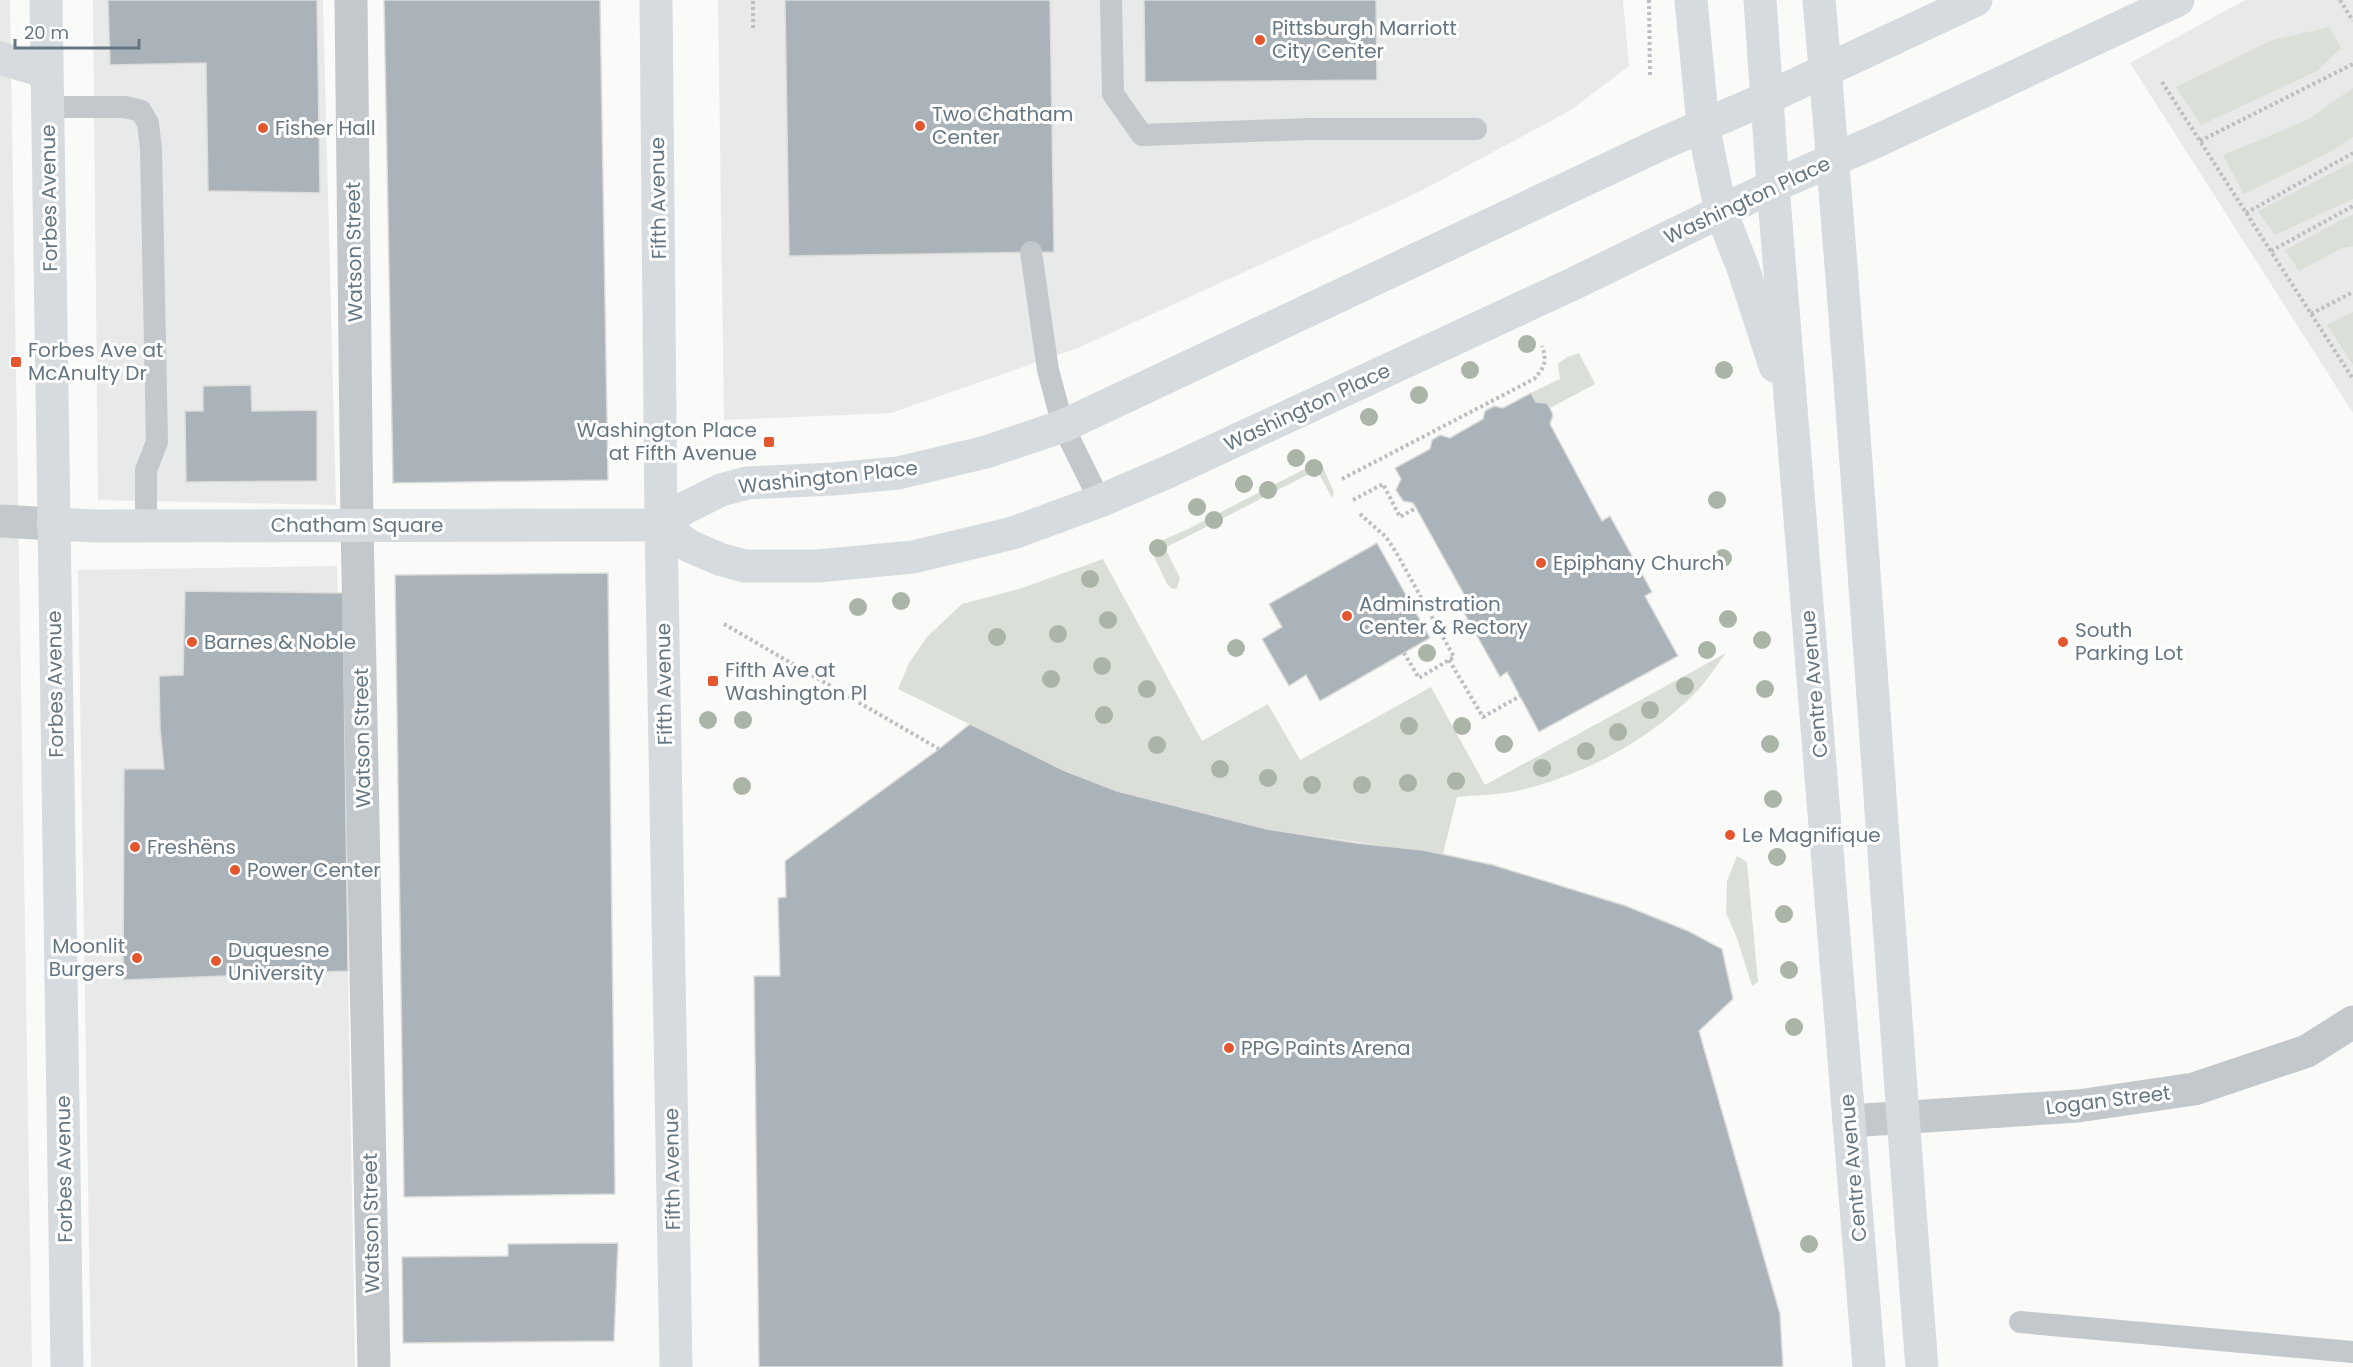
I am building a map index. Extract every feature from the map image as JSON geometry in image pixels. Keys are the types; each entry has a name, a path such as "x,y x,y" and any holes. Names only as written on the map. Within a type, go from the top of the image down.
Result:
{"main road":[{"name":"Forbes Avenue","path":"46,0 67,1367"},
{"name":"Fifth Avenue","path":"656,0 661,525 676,1367"},
{"path":"1691,0 1703,125 1721,212 1743,268 1794,422"},
{"name":"Centre Avenue","path":"1760,0 1773,186 1794,422 1869,1367"},
{"path":"1819,0 1874,692 1902,1118 1922,1367"},
{"name":"Washington Place","path":"1976,0 1767,98 1703,125 1063,426 986,452 898,473 747,483 721,490 683,509 661,525 689,546 745,566 818,566 913,557 1013,533 1100,501 1306,408 1773,186 2178,0"},
{"path":"0,58 46,72"},
{"name":"Chatham Square","path":"53,524 661,525"}],"street":[{"name":"Watson Street","path":"351,0 357,524 374,1367"},
{"path":"0,521 53,524"},
{"name":"Logan Street","path":"1849,1121 2078,1106 2194,1089 2307,1051 2353,1022"}],"lane":[{"path":"1111,0 1113,94 1142,135 1310,129 1476,129"},
{"path":"48,107 125,107 141,111 148,123 151,149 157,442 146,470 146,525"},
{"path":"1030,252 1048,370 1063,426 1100,501"},
{"path":"2020,1322 2353,1352"}],"path":[{"path":"753,0 753,28"},
{"path":"1649,0 1650,75"},
{"path":"2340,0 2350,12 2353,21"},
{"path":"2200,141 2353,64"},
{"path":"2162,82 2353,379"},
{"path":"2246,213 2353,153"},
{"path":"2271,251 2353,206"},
{"path":"2311,314 2353,292"},
{"path":"1342,478 1534,379 1545,368 1546,360 1542,346"},
{"path":"1353,500 1383,484 1400,517 1416,508"},
{"path":"1360,514 1386,537 1396,552 1454,657 1419,678 1404,653"},
{"path":"724,624 939,749"},
{"path":"1449,660 1483,717 1520,696"}],"shaded area":[{"path":"0,0 10,0 32,1367 0,1367"},
{"path":"93,0 323,0 336,505 98,500"},
{"path":"718,0 1623,0 1629,66 1571,110 1415,194 1078,348 891,413 724,420"},
{"path":"2245,0 2353,0 2353,413 2130,63"},
{"path":"2329,27 2341,48 2317,71 2201,125 2176,87 2270,41"},
{"path":"2353,88 2353,137 2330,152 2244,194 2223,155 2307,120"},
{"path":"2353,162 2353,199 2275,235 2258,211"},
{"path":"2353,214 2353,246 2342,248 2299,271 2285,250"},
{"path":"2353,312 2353,365 2327,325"},
{"path":"1579,353 1595,384 1550,408 1547,403 1536,402 1531,393 1560,379 1558,364 1567,357"},
{"path":"1320,461 1334,492 1332,498 1317,470 1165,548 1180,578 1177,588 1173,589 1167,584 1149,546 1186,530"},
{"path":"1103,559 1202,741 1268,704 1300,760 1431,687 1485,785 1726,653 1702,686 1680,708 1639,739 1617,752 1570,775 1546,783 1505,793 1457,797 1443,854 1267,829 1117,791 1063,770 898,689 909,663 927,637 962,604 1019,589"},
{"name":"Duquesne University","path":"337,566 348,971 355,1367 91,1367 78,570"},
{"path":"1737,856 1747,862 1758,982 1752,986 1737,938 1726,913 1727,881"}],"building":[{"name":"Fisher Hall","path":"108,0 317,0 320,193 208,191 206,63 110,65"},
{"path":"384,0 600,0 608,480 393,483"},
{"name":"Two Chatham Center","path":"785,0 1050,0 1054,252 789,256"},
{"name":"Pittsburgh Marriott City Center","path":"1144,0 1376,0 1377,80 1145,82"},
{"path":"251,385 252,411 317,410 317,481 186,482 185,411 203,411 203,386"},
{"name":"Epiphany Church","path":"1531,393 1536,402 1547,403 1550,408 1553,415 1550,424 1602,521 1610,516 1652,592 1645,596 1678,656 1539,732 1507,672 1500,677 1458,602 1466,598 1416,508 1413,503 1403,501 1396,490 1401,479 1395,468 1430,449 1432,440 1440,435 1450,438 1483,419 1485,411 1494,406 1503,408"},
{"name":"Adminstration Center & Rectory","path":"1377,543 1430,638 1320,701 1306,675 1289,686 1262,639 1282,627 1269,604"},
{"path":"608,573 615,1194 404,1197 395,575"},
{"name":"Power Center","path":"185,591 343,593 348,971 123,980 124,769 164,769 159,676 183,675"},
{"name":"PPG Paints Arena","path":"970,724 1063,770 1117,791 1267,829 1356,843 1423,850 1493,865 1626,906 1688,931 1722,949 1733,999 1699,1031 1780,1314 1783,1367 759,1367 754,976 780,976 778,898 786,897 785,861"},
{"path":"618,1243 614,1341 403,1343 402,1257 508,1256 508,1244"}],"place":[{"name":"Pittsburgh Marriott City Center","path":"1260,40"},
{"name":"Two Chatham Center","path":"920,126"},
{"name":"Fisher Hall","path":"263,128"},
{"name":"Forbes Ave at McAnulty Dr","path":"16,362"},
{"name":"Washington Place at Fifth Avenue","path":"769,442"},
{"name":"Epiphany Church","path":"1541,563"},
{"name":"Adminstration Center & Rectory","path":"1347,616"},
{"name":"Barnes & Noble","path":"192,642"},
{"name":"South Parking Lot","path":"2063,642"},
{"name":"Fifth Ave at Washington Pl","path":"713,681"},
{"name":"Le Magnifique","path":"1730,835"},
{"name":"Freshëns","path":"135,847"},
{"name":"Power Center","path":"235,870"},
{"name":"Moonlit Burgers","path":"137,958"},
{"name":"Duquesne University","path":"216,961"},
{"name":"PPG Paints Arena","path":"1229,1048"}]}
